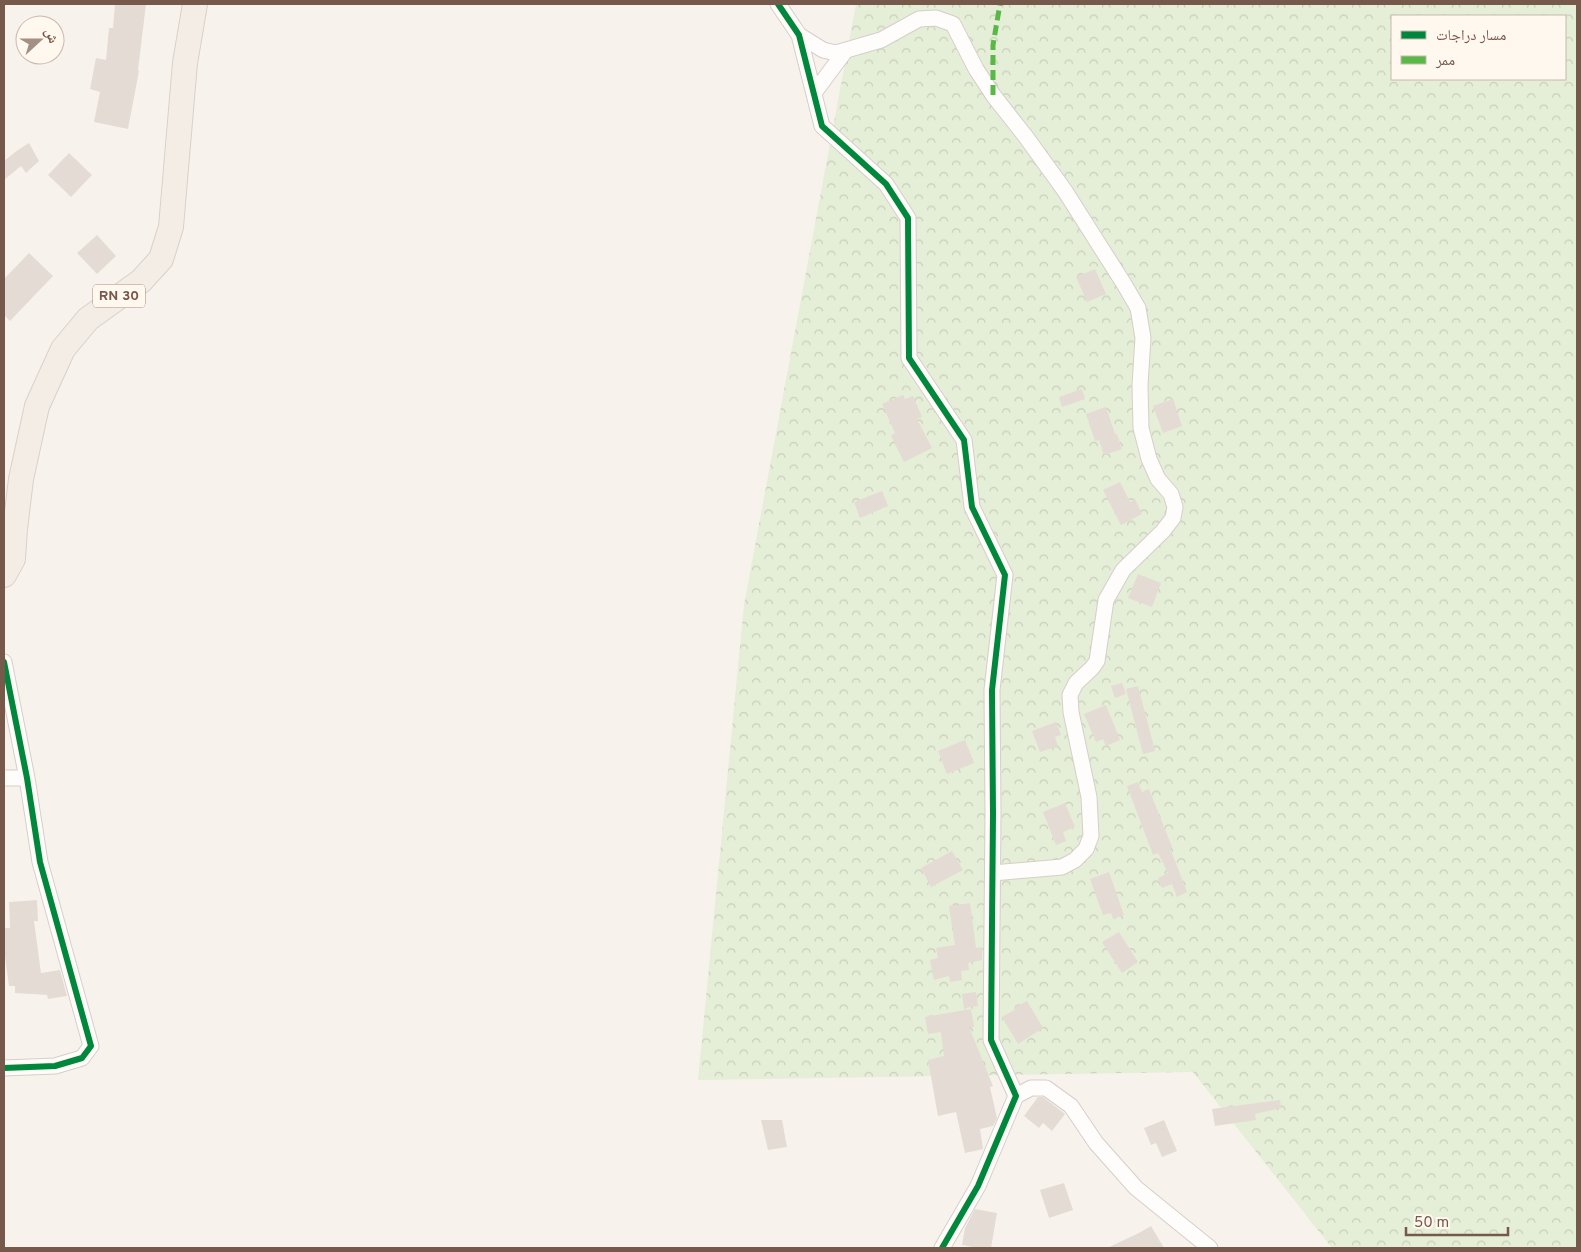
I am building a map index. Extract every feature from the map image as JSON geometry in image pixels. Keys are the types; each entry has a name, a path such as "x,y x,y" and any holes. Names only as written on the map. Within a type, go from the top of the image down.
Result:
{"main road":[{"name":"RN 30","path":"4,575 13,559 14,529 21,479 37,406 63,349 88,319 141,281 161,259 171,227 185,63 195,4"}],"street":[{"path":"778,4 799,35 822,126 886,184 908,218 909,358 964,440 972,507 1005,575 992,690 993,873 991,1040 1016,1096"},
{"path":"799,35 823,50 836,52 881,40 920,19 936,18 953,24 976,69 1065,192 1138,308 1143,338 1140,385 1141,428 1149,459 1158,479 1171,494 1175,507 1172,518 1163,531 1123,570 1106,600 1097,661 1076,683 1070,694 1071,712 1089,797 1091,836 1086,849 1076,860 1062,867 993,873"},
{"path":"814,93 846,50"},
{"path":"4,662 27,778 40,862 91,1046 82,1058 55,1066 4,1068"},
{"path":"4,778 27,778"},
{"path":"942,1248 978,1186 1016,1096 1031,1088 1046,1088 1071,1106 1096,1143 1136,1188 1210,1248"}],"green space":[{"path":"856,4 1577,4 1577,1248 1332,1248 1193,1072 698,1080 744,605"}],"building":[{"path":"115,4 146,4 139,71 128,129 94,122 100,92 90,89 96,58 106,60 109,28 113,28"},
{"path":"29,143 39,161 26,173 21,166 4,180 4,161"},
{"path":"69,153 92,175 71,197 48,175"},
{"path":"97,235 116,256 97,274 77,253"},
{"path":"29,253 53,276 10,321 4,315 4,279"},
{"path":"1095,269 1106,294 1087,302 1076,277"},
{"path":"1082,389 1085,399 1062,407 1059,397"},
{"path":"903,395 905,399 913,396 922,417 917,419 932,448 904,462 891,436 895,433 882,404"},
{"path":"1173,399 1182,426 1163,433 1153,406"},
{"path":"1106,407 1122,449 1104,455 1099,440 1095,441 1086,414"},
{"path":"1120,482 1130,502 1135,499 1142,514 1121,525 1103,490"},
{"path":"882,491 888,506 860,518 854,502"},
{"path":"1138,574 1161,583 1152,607 1128,598"},
{"path":"1122,683 1126,694 1115,698 1111,686"},
{"path":"1138,686 1155,751 1143,754 1126,689"},
{"path":"1106,705 1120,740 1106,746 1103,739 1096,742 1084,714"},
{"path":"1056,722 1061,735 1055,737 1058,746 1040,752 1032,731"},
{"path":"965,740 974,763 947,774 938,751"},
{"path":"1138,782 1142,792 1149,789 1172,847 1170,848 1187,892 1177,897 1172,884 1162,888 1158,878 1168,873 1158,853 1153,855 1127,786"},
{"path":"1065,803 1075,827 1063,832 1066,841 1056,845 1043,812"},
{"path":"952,851 963,870 931,887 921,868"},
{"path":"1109,872 1124,915 1113,919 1111,913 1103,915 1090,879"},
{"path":"37,900 38,921 34,921 41,973 60,970 67,996 48,999 47,995 15,993 15,986 9,986 4,949 4,928 10,928 9,902"},
{"path":"970,903 976,948 982,947 982,960 968,963 969,970 961,971 962,980 950,982 949,976 934,980 930,960 938,958 936,948 955,945 949,906"},
{"path":"1119,932 1138,962 1122,973 1102,942"},
{"path":"976,992 978,1006 964,1008 962,994"},
{"path":"1027,1001 1043,1028 1018,1044 1002,1017"},
{"path":"971,1009 974,1027 969,1027 993,1086 990,1087 997,1118 993,1126 980,1129 983,1149 965,1153 956,1112 938,1116 928,1060 944,1056 941,1032 928,1034 925,1017"},
{"path":"1038,1097 1043,1097 1065,1114 1052,1131 1043,1123 1039,1128 1024,1116"},
{"path":"1280,1100 1281,1108 1255,1114 1256,1120 1215,1126 1212,1109"},
{"path":"761,1120 782,1120 787,1147 768,1150"},
{"path":"1164,1120 1177,1151 1162,1157 1156,1143 1151,1145 1144,1128"},
{"path":"1064,1183 1073,1210 1049,1218 1040,1190"},
{"path":"975,1209 997,1213 991,1248 962,1245 965,1228"},
{"path":"1151,1226 1164,1248 1107,1248 1139,1233"}],"marked path":[{"path":"993,95 993,45 1000,4"}],"cycle path":[{"path":"778,4 799,35 822,126 886,184 908,218 909,358 964,440 972,507 1005,575 992,690 991,1040 1016,1096 978,1186 942,1248"},
{"path":"4,662 27,778 40,862 91,1046 82,1058 55,1066 4,1068"}]}
